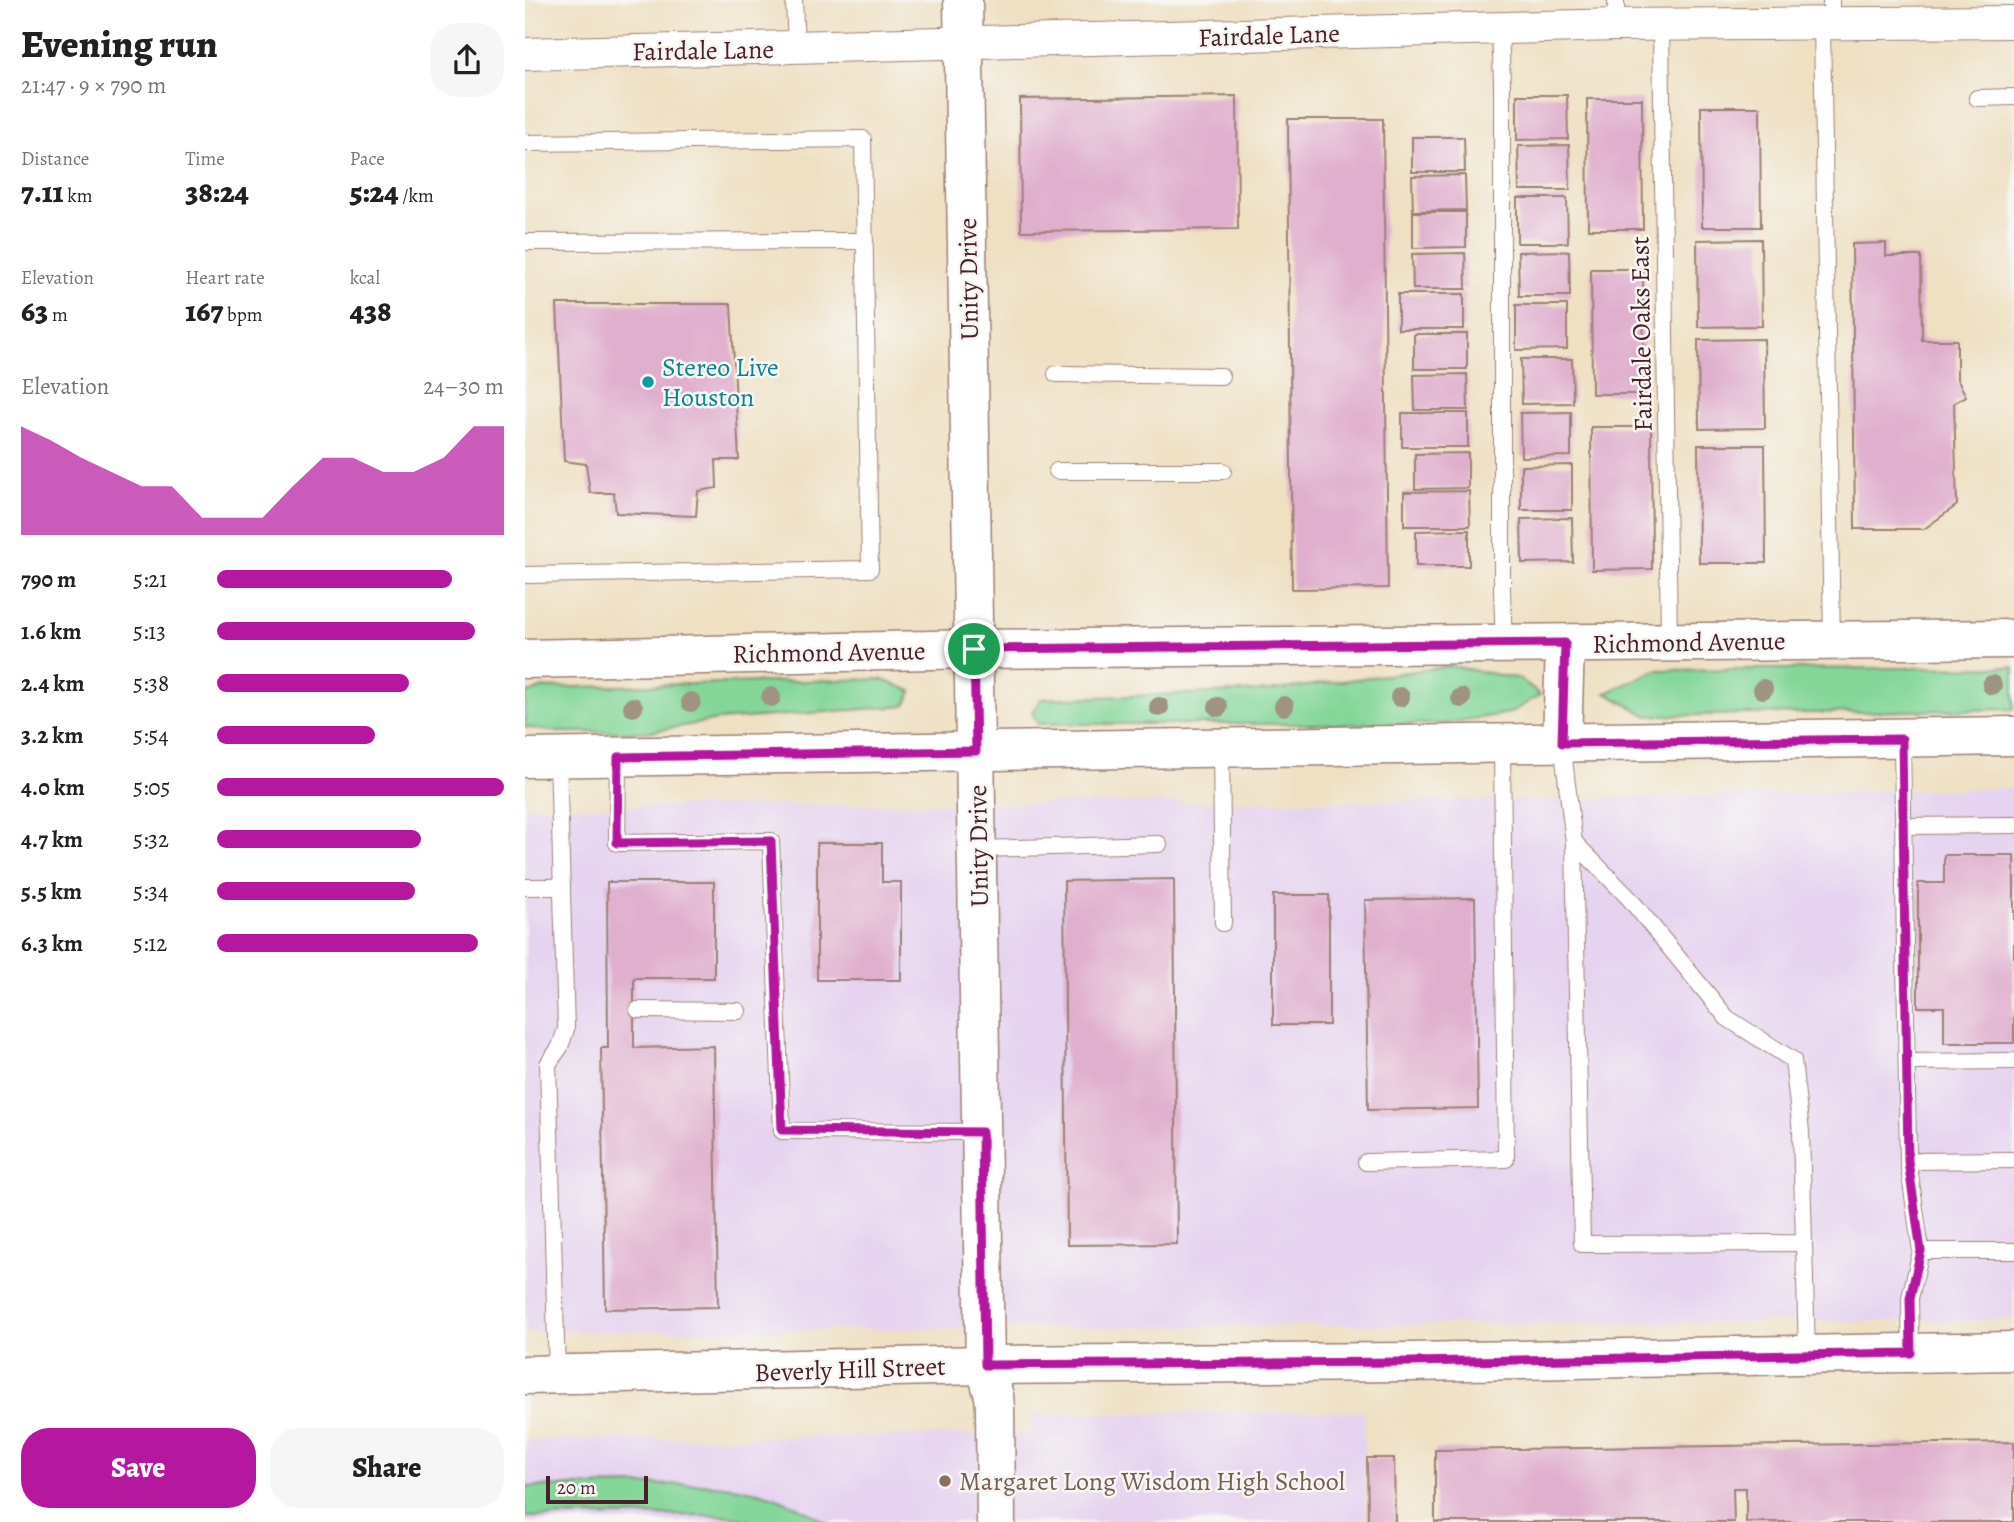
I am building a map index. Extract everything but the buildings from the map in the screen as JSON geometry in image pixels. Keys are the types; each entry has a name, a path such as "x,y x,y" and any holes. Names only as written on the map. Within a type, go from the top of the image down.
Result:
{"main road":[{"name":"Unity Drive","path":"963,0 985,1365 995,1408 996,1522"},
{"name":"Richmond Avenue","path":"525,659 974,649 2014,639"},
{"path":"1562,743 1565,643"},
{"path":"541,758 2014,736"},
{"name":"Beverly Hill Street","path":"541,1375 985,1365 2014,1351"}],"street":[{"name":"Fairdale Lane","path":"525,54 1500,29 1616,12 1661,26 1828,16 2014,22"}],"lane":[{"path":"794,0 796,48"},
{"path":"1828,16 1832,641"},
{"name":"Fairdale Oaks East","path":"1661,26 1669,642"},
{"path":"1500,29 1504,644"},
{"path":"1977,98 2014,97"},
{"path":"525,143 863,139 870,569 525,575"},
{"path":"525,242 865,240"},
{"path":"1056,374 1221,376"},
{"path":"1058,471 1223,471"},
{"path":"1902,739 1908,1161 1921,1251 1910,1298 1911,1353"},
{"path":"1562,743 1574,842 1582,1244 1804,1243"},
{"path":"1366,1162 1506,1159 1502,744"},
{"path":"1221,748 1223,923"},
{"path":"618,757 617,843 771,841 782,1130 982,1132"},
{"path":"541,758 562,887 566,1029 560,1047 548,1065 541,1375"},
{"path":"1904,826 2014,825"},
{"path":"1574,842 1629,898 1727,1018 1793,1060 1801,1132 1807,1354"},
{"path":"978,849 1159,844"},
{"path":"525,887 562,887"},
{"path":"638,1010 738,1011"},
{"path":"1907,1062 2014,1061"},
{"path":"1908,1161 2014,1160"},
{"path":"1921,1251 2014,1251"}],"shaded area":[{"path":"2014,788 2014,1320 525,1332 525,807 1536,800"},
{"name":"Margaret Long Wisdom High School","path":"1364,1411 1365,1522 525,1522 525,1440 1031,1434 1031,1414"}],"green space":[{"path":"1451,666 1520,679 1540,695 1510,713 1441,724 1038,724 1032,712 1041,699 1269,691"},
{"path":"2014,667 2014,709 1648,716 1606,693 1656,670"},
{"path":"880,679 912,691 905,706 718,720 647,732 558,732 525,727 525,694 542,688"},
{"path":"702,1484 766,1494 825,1522 755,1522 731,1516 701,1515 525,1517 525,1487"}],"place":[{"name":"Stereo Live Houston","path":"648,382"},
{"name":"Margaret Long Wisdom High School","path":"945,1481"}],"route":[{"path":"1565,643 1562,743 1902,739 1908,1161 1921,1251 1910,1298 1911,1353 1411,1362 985,1365 982,1132 782,1130 771,841 617,843 618,757 976,751 974,649 1565,643"}]}
